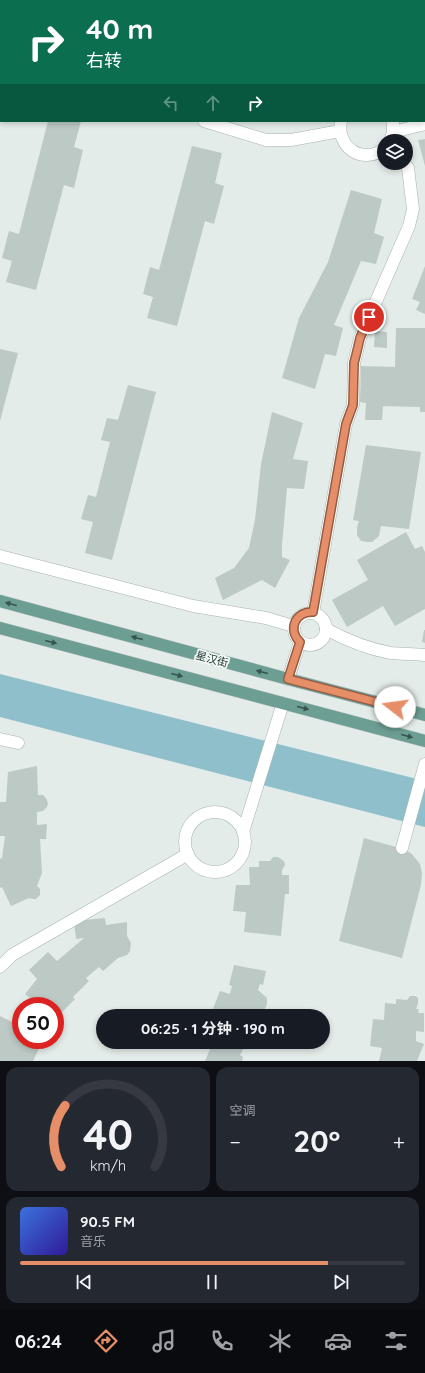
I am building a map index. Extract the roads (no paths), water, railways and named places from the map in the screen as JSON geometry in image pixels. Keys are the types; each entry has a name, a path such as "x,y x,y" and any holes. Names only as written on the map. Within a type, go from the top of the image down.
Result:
{"main road":[{"name":"星汉街","path":"0,601 425,715"},
{"path":"0,628 425,740"}],"street":[{"path":"207,122 266,140 290,140 341,126 342,138 352,151 368,155 377,153"},
{"path":"392,131 425,124"},
{"path":"313,612 346,424 353,405 354,363 360,338 409,226 413,209 408,170"},
{"path":"0,556 193,606 266,618 293,626"},
{"path":"308,612 313,612 323,619 326,624 326,629 322,639 314,644 304,644 294,635 293,626 298,617 308,612"},
{"path":"326,629 365,646 391,653 425,655"},
{"path":"288,679 300,642"},
{"path":"243,832 283,702"},
{"path":"0,739 18,744"},
{"path":"402,848 424,769"},
{"path":"211,813 224,814 236,820 243,832 245,843 242,854 236,864 226,870 215,872 204,870 194,864 188,854 185,841 189,828 198,818 204,815 211,813"},
{"path":"0,967 12,955 188,854"}],"water":[{"path":"0,674 425,781 425,827 0,717"}]}
